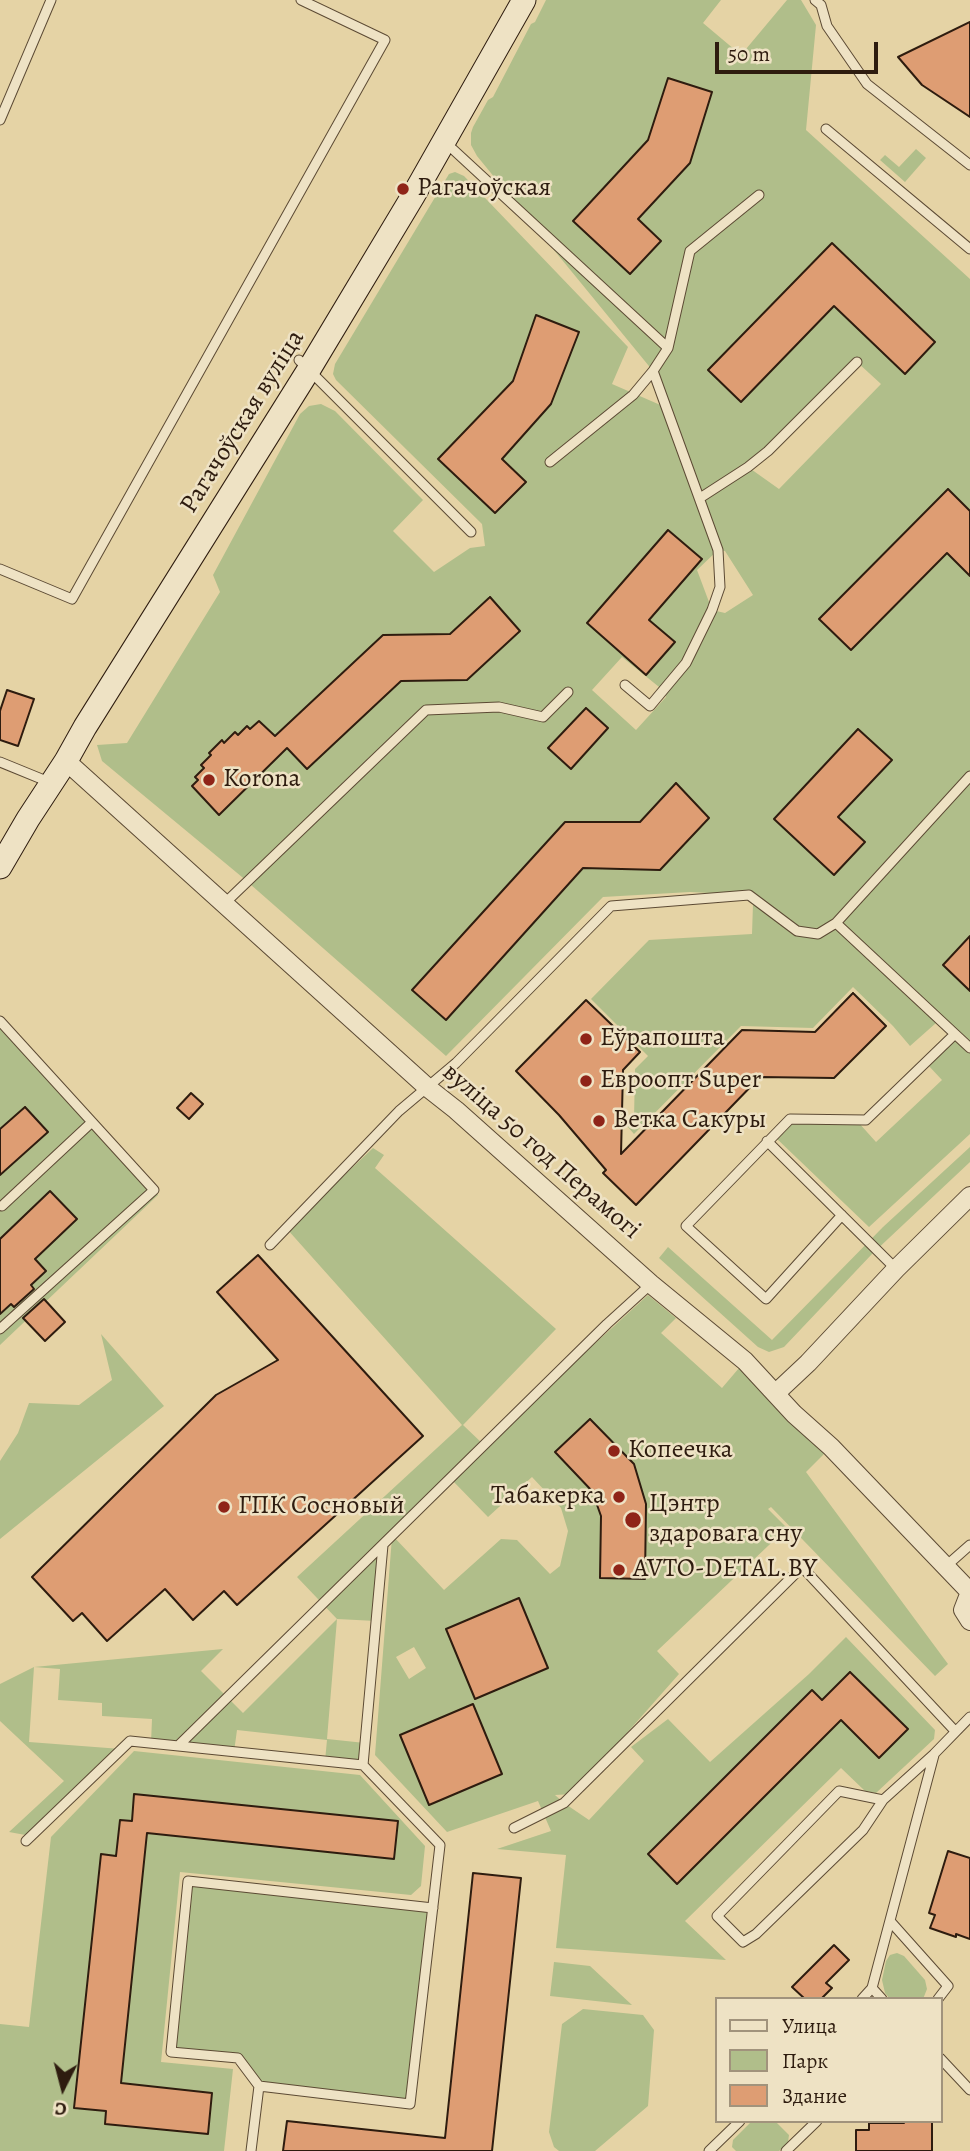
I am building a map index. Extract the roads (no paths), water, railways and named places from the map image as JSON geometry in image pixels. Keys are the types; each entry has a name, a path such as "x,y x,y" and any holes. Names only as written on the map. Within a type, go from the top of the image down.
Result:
{"street":[{"name":"Рагачоўская вуліца","path":"0,867 304,366 401,217 524,0"},
{"name":"вуліца 50 год Перамогі","path":"66,761 428,1088 465,1117 651,1284 745,1361 970,1592 963,1610 970,1621"},
{"path":"776,1393 970,1196"}],"lane":[{"path":"0,120 51,0"},
{"path":"0,569 72,599 385,40 301,0"},
{"path":"821,2 827,26 867,84 970,165"},
{"path":"826,129 970,249"},
{"path":"443,141 668,348"},
{"path":"550,462 633,395 653,371 668,348 690,251 759,195"},
{"path":"700,498 768,451 857,362"},
{"path":"304,366 471,532"},
{"path":"625,685 650,706 686,663 720,587 719,550 653,371"},
{"path":"225,903 426,710 499,707 543,717 569,692"},
{"path":"0,762 51,783"},
{"path":"270,1245 399,1111 456,1063 611,906 748,895 797,931 818,934 836,923 970,776"},
{"path":"836,923 970,1048"},
{"path":"0,1021 154,1190 0,1329"},
{"path":"842,1216 766,1299 686,1226 790,1119 866,1120 955,1034"},
{"path":"2,1206 92,1122"},
{"path":"768,1141 896,1269"},
{"path":"178,1746 651,1284"},
{"path":"363,1765 383,1545"},
{"path":"945,1567 970,1545"},
{"path":"514,1828 564,1803 802,1567 955,1731"},
{"path":"883,1800 839,1791 717,1916 743,1942 756,1934 863,1830 883,1800 970,1717"},
{"path":"26,1841 130,1741 363,1765 440,1845 433,1908 410,2104 260,2086 238,2058 171,2052 188,1881 433,1908"},
{"path":"864,1997 872,1989 934,1754"},
{"path":"890,1921 948,1986 940,1997"},
{"path":"872,1989 880,1997"},
{"path":"942,2061 970,2090"},
{"path":"251,2151 260,2086"},
{"path":"709,2151 738,2123"},
{"path":"786,2151 815,2123"}],"place":[{"name":"Рагачоўская","path":"403,189"},
{"name":"Korona","path":"209,780"},
{"name":"Еўрапошта","path":"586,1039"},
{"name":"Евроопт Super","path":"586,1081"},
{"name":"Ветка Сакуры","path":"599,1121"},
{"name":"Копеечка","path":"614,1451"},
{"name":"Табакерка","path":"619,1497"},
{"name":"ГПК Сосновый","path":"224,1507"},
{"name":"Цэнтр здаровага сну","path":"633,1520"},
{"name":"AVTO-DETAL.BY","path":"619,1570"}]}
